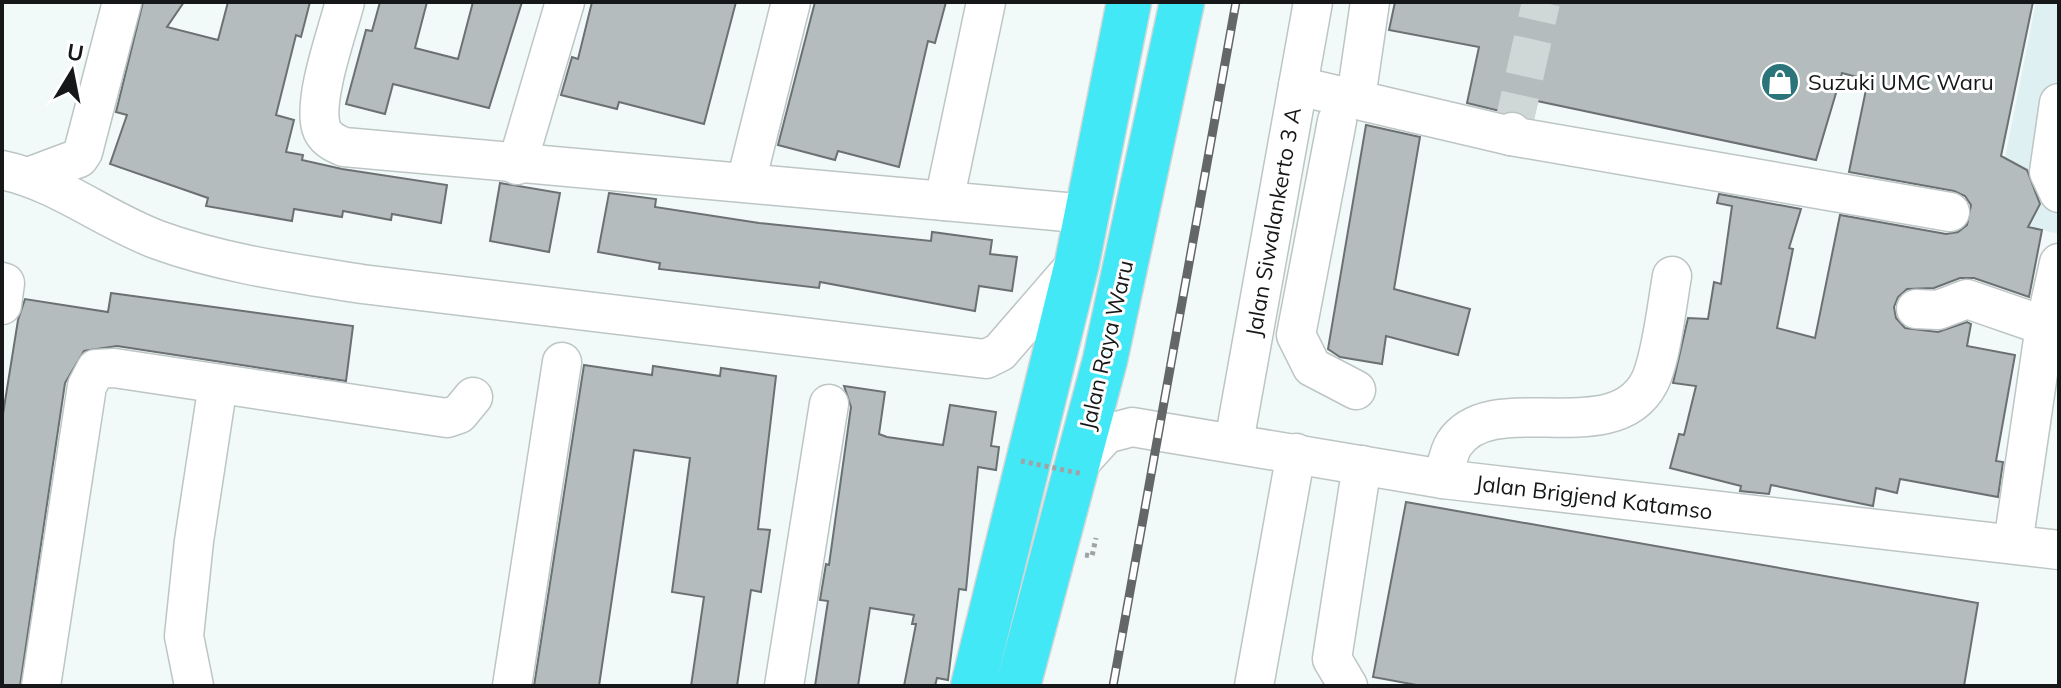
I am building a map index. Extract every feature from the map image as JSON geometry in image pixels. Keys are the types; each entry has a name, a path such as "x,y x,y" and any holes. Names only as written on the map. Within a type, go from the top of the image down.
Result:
{"highway":[{"path":"973,686 1077,263 1129,2"},
{"name":"Jalan Raya Waru","path":"1018,686 1080,470 1182,2"}],"street":[{"path":"17,173 79,158 83,152 122,2"},
{"path":"345,2 323,91 320,125 325,135 344,147 517,165 1088,214"},
{"path":"517,165 565,2"},
{"path":"749,170 791,2"},
{"path":"944,201 986,2"},
{"name":"Jalan Siwalankerto 3 A","path":"1234,442 1313,2"},
{"path":"1356,390 1312,367 1296,335 1326,179 1347,110 1370,2"},
{"path":"1298,86 1347,110 1511,134 1950,212"},
{"path":"2059,103 2049,172 2059,193"},
{"path":"17,173 155,239 270,269 362,284 986,359 1000,352 1077,263"},
{"path":"1282,175 1326,179"},
{"path":"2013,544 2050,366 2045,326 2059,263"},
{"path":"1443,479 1454,444 1476,426 1511,418 1602,416 1635,398 1650,381 1672,276"},
{"path":"2,282 5,283 2,305"},
{"path":"1916,309 1938,310 1967,299 2045,326"},
{"path":"1080,470 1106,434 1132,427 1111,396 1105,360"},
{"path":"512,686 562,362"},
{"path":"41,686 87,386 96,369 447,418 459,414 473,397"},
{"path":"194,686 184,636 194,541 218,384"},
{"path":"784,686 829,404"},
{"name":"Jalan Brigjend Katamso","path":"1132,427 1443,479 2059,550"},
{"path":"1254,686 1296,453"},
{"path":"1348,686 1332,659 1362,465"}],"path":[{"path":"1021,461 1080,470"}],"shaded area":[{"path":"2036,2 2059,2 2059,234 1993,218"}],"building":[{"path":"143,2 184,2 167,27 218,40 228,2 310,2 301,37 296,35 276,115 294,120 286,152 303,155 302,160 342,169 447,185 441,223 392,214 391,220 343,211 342,217 294,209 292,221 206,206 208,198 110,164 127,115 116,112"},
{"path":"380,2 427,2 415,48 458,59 473,2 522,2 489,108 393,84 385,114 346,104 366,30 372,31"},
{"path":"592,2 736,2 704,124 619,102 617,109 561,95 572,57 578,59"},
{"path":"815,2 946,2 935,43 928,41 899,167 838,151 835,160 778,145"},
{"path":"1395,2 2033,2 2001,156 2027,170 2040,204 2028,227 2042,230 2029,297 1974,278 1960,278 1934,288 1907,289 1898,297 1894,307 1896,318 1905,328 1938,332 1967,322 1971,324 1967,346 2015,355 1996,461 2003,462 1998,497 1900,479 1897,493 1876,488 1873,506 1771,485 1769,494 1740,491 1741,486 1670,468 1679,434 1684,435 1696,386 1673,383 1688,318 1708,319 1714,282 1721,284 1732,206 1717,203 1719,194 1801,209 1789,248 1793,249 1777,328 1815,338 1840,215 1946,234 1958,232 1967,225 1971,205 1965,196 1954,191 1849,172 1868,80 1842,73 1816,160 1537,101 1533,118 1517,111 1504,112 1467,103 1479,47 1389,30"},
{"path":"1366,125 1420,137 1394,289 1470,309 1458,355 1386,336 1382,364 1340,357 1328,349"},
{"path":"500,183 560,193 549,252 490,241"},
{"path":"609,193 656,199 655,207 759,223 931,241 932,232 992,240 990,254 1017,257 1012,291 979,286 975,311 820,282 819,288 659,269 660,263 598,252"},
{"path":"111,293 353,326 346,381 117,346 84,351 65,383 20,686 2,686 2,420 18,320 25,299 108,312"},
{"path":"584,365 652,375 653,366 720,376 721,368 776,376 758,529 770,530 761,592 751,590 737,686 691,686 704,597 672,592 690,458 634,450 599,686 534,686"},
{"path":"844,386 885,392 879,434 887,437 943,445 950,405 996,412 991,446 999,447 996,470 978,467 966,590 959,589 948,680 937,678 935,686 904,686 916,624 912,624 914,615 870,608 858,686 815,686 828,601 820,600 826,564 829,565 851,407"},
{"path":"1406,502 1978,603 1964,686 1422,686 1373,677"}],"tunnel":[{"path":"1512,132 1541,2"}],"railway":[{"path":"1113,686 1236,2"}],"place":[{"name":"Suzuki UMC Waru","path":"1780,82"}]}
